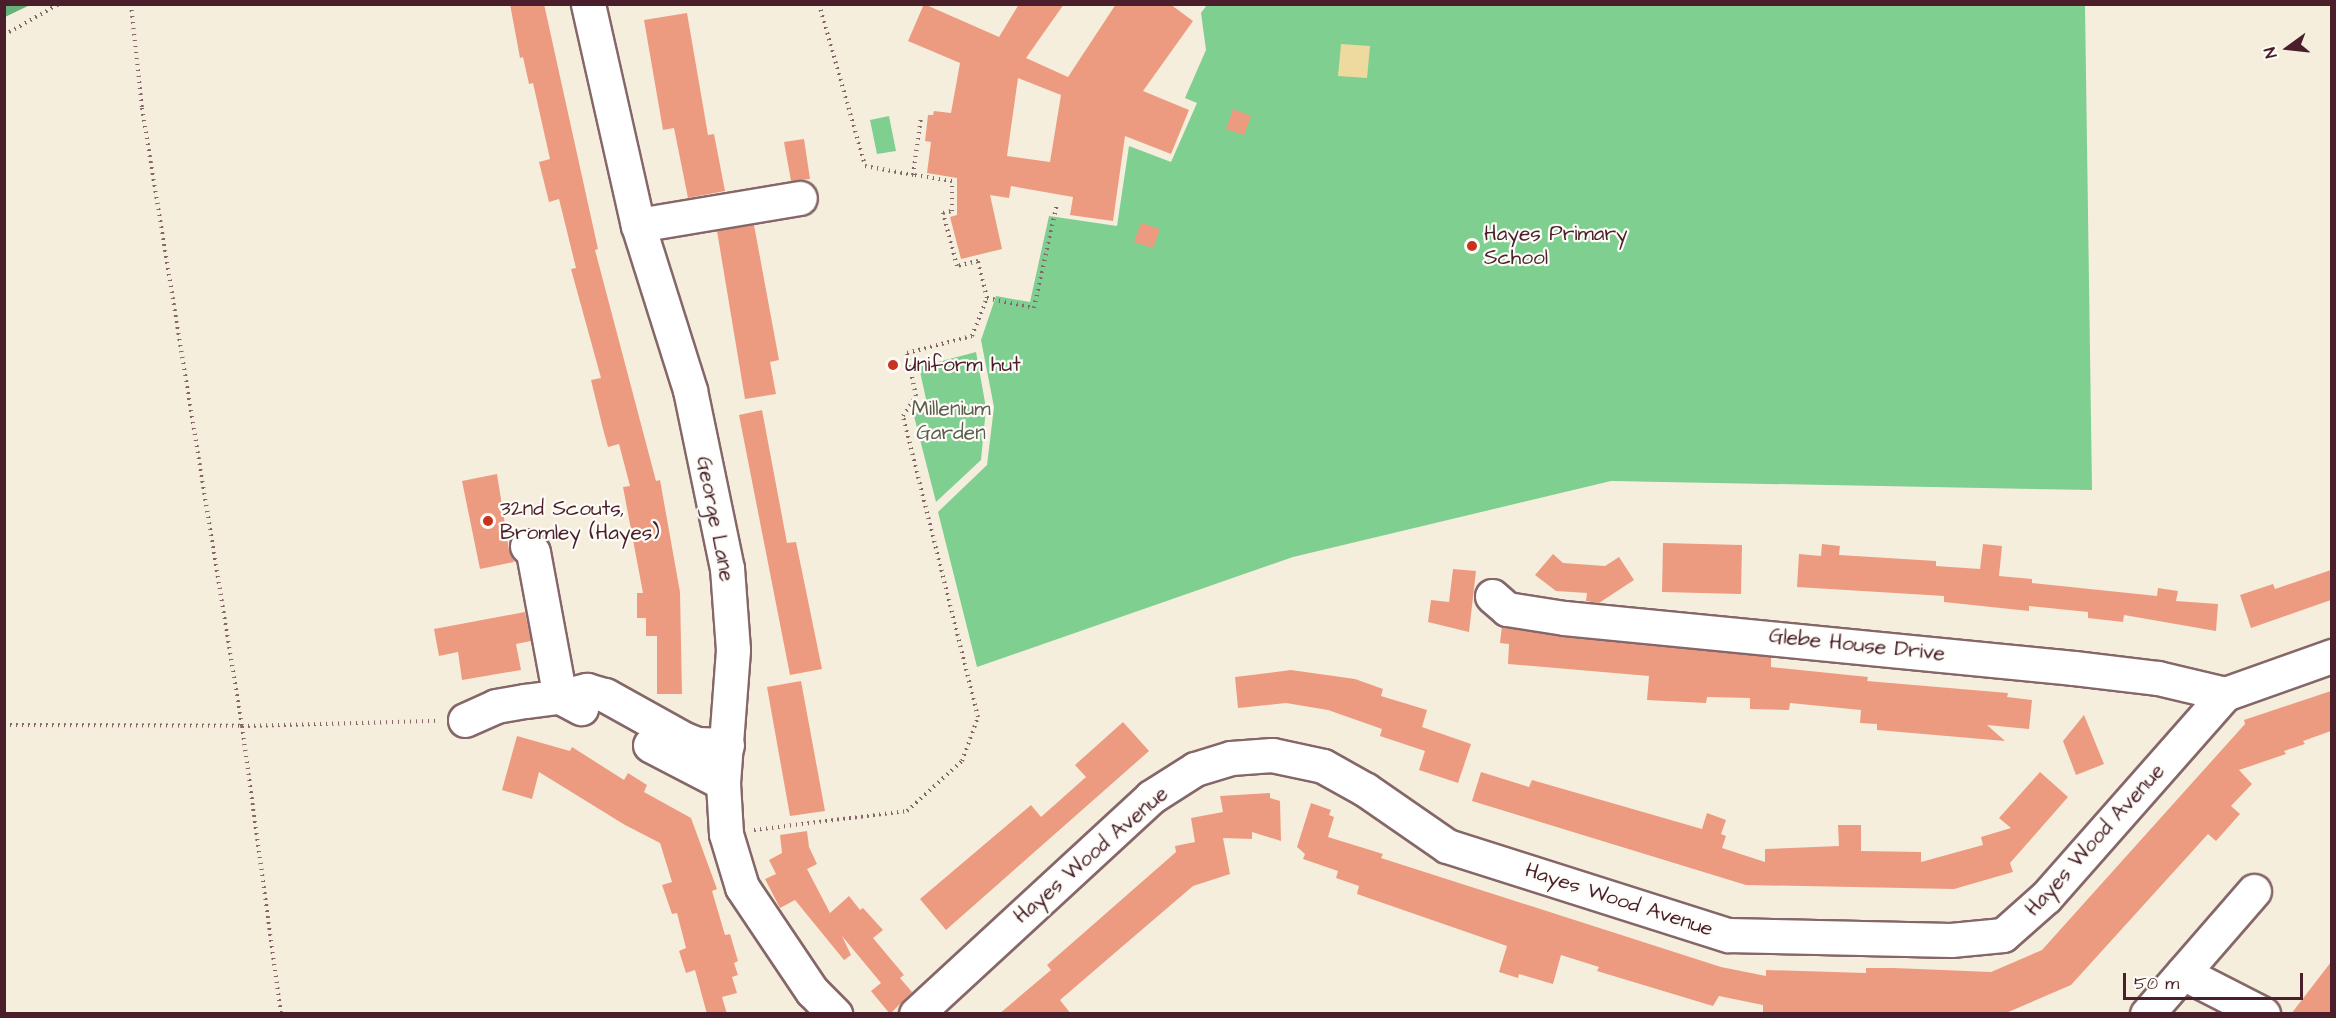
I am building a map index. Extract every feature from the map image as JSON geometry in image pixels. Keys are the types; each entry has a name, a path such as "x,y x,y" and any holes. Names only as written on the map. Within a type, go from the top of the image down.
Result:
{"street":[{"name":"George Lane","path":"588,4 638,225 690,390 727,568 733,650 723,783 726,834 742,887 812,991 835,1014"},
{"path":"638,225 800,198"},
{"path":"527,546 533,552 560,697"},
{"name":"Glebe House Drive","path":"1492,596 1507,609 1564,618 2074,668 2158,678 2224,694"},
{"name":"Hayes Wood Avenue","path":"915,1014 1151,797 1195,770 1231,758 1272,755 1323,766 1366,790 1447,846 1728,935 1951,940 2003,935 2046,897 2224,694 2331,656"},
{"path":"465,720 496,706 560,697 586,690 604,695 684,739 697,744 727,745"},
{"path":"560,697 723,783"},
{"path":"2147,1014 2253,891"},
{"path":"2182,973 2263,1014"}],"path":[{"path":"4,35 59,4"},
{"path":"131,4 142,108 242,726 281,1014"},
{"path":"726,834 908,811 962,761 978,717 903,416 916,396 907,353 972,336 987,298 978,261 957,266 944,213 952,211 952,181 864,166 819,4"},
{"path":"912,175 921,117"},
{"path":"987,298 1034,308 1057,203"},
{"path":"4,725 242,726 465,720"}],"green space":[{"path":"5,4 30,4 30,5 5,17"},
{"name":"Hayes Primary School","path":"1207,5 2085,5 2092,490 1611,481 1293,557 977,667 938,512 987,465 994,407 981,340 996,296 1030,302 1049,216 1117,226 1129,146 1171,162 1197,103 1185,98 1206,50 1201,13"},
{"path":"889,116 896,151 877,154 870,120"},
{"name":"Millenium Garden","path":"976,352 986,408 981,460 936,502 914,416 926,399 919,367"}],"sand":[{"path":"1341,44 1370,46 1367,78 1338,76"}],"building":[{"path":"510,4 544,4 598,249 595,250 656,481 660,480 680,592 682,694 657,694 657,636 646,636 646,618 637,618 637,593 643,593 623,487 630,486 619,444 608,447 603,429 591,380 601,378 571,269 576,268 559,199 549,202 539,162 550,159 533,83 529,84 523,57 520,58"},
{"path":"924,4 999,37 1019,4 1064,4 1026,58 1068,77 1116,4 1170,4 1193,21 1143,91 1189,110 1171,154 1125,136 1113,221 1070,215 1073,197 1011,186 1009,198 990,195 1002,249 961,259 950,217 957,215 957,178 927,173 931,142 925,141 928,115 933,115 934,111 951,113 960,63 908,41","holes":["1018,78 1061,95 1050,162 1007,156"]},
{"path":"687,13 708,135 714,134 725,191 688,198 674,128 663,130 644,20"},
{"path":"1233,109 1251,116 1244,135 1226,129"},
{"path":"804,139 810,179 791,181 784,142"},
{"path":"1141,223 1160,229 1153,248 1134,242"},
{"path":"754,225 779,360 770,362 776,394 745,399 717,231"},
{"path":"762,410 787,543 796,542 822,669 790,675 739,415"},
{"name":"32nd Scouts, Bromley (Hayes)","path":"497,474 509,550 514,562 480,569 462,481"},
{"path":"1663,543 1742,545 1741,594 1662,592"},
{"path":"1822,544 1840,546 1839,555 1936,561 1936,566 1980,569 1983,544 2002,546 1999,576 2032,579 2032,583 2157,596 2158,588 2178,591 2176,601 2218,604 2216,631 2124,615 2123,622 2088,618 2088,612 2029,606 2029,611 1944,602 1944,596 1797,587 1799,554 1821,556"},
{"path":"1553,554 1563,563 1605,566 1619,557 1634,580 1599,603 1586,601 1587,593 1556,591 1535,575"},
{"path":"1453,569 1476,571 1469,632 1428,622 1431,600 1449,602"},
{"path":"2331,570 2331,600 2251,628 2240,595 2273,584 2275,589"},
{"path":"525,612 531,641 516,644 521,670 462,680 458,652 439,656 434,629"},
{"path":"1502,626 1562,637 1771,657 1771,667 1868,677 1867,681 2008,693 2007,697 2032,700 2029,729 1987,725 2005,741 1877,730 1877,724 1860,723 1861,710 1790,703 1789,710 1750,709 1750,698 1707,697 1706,703 1647,700 1649,676 1508,664 1509,644 1500,643"},
{"path":"1291,670 1355,679 1383,689 1381,696 1427,710 1422,727 1471,744 1458,783 1419,770 1425,751 1380,736 1382,729 1328,710 1286,703 1238,708 1235,677"},
{"path":"801,681 825,811 790,816 767,687"},
{"path":"2331,691 2331,731 2303,741 2305,744 2284,751 2286,754 2239,770 2252,784 2231,806 2240,814 2216,841 2208,834 2071,985 2006,1013 1763,1014 1763,1005 1719,996 1713,1006 1597,971 1599,967 1561,955 1553,984 1519,974 1518,978 1499,972 1507,946 1357,894 1359,886 1336,878 1338,871 1303,859 1305,854 1297,847 1311,803 1331,810 1329,815 1334,817 1328,837 1383,854 1381,858 1721,967 1766,976 1766,970 1866,973 1866,968 1991,972 2042,950 2245,724 2244,720"},
{"path":"2084,715 2104,764 2076,775 2063,741"},
{"path":"1123,722 1149,751 946,930 920,899 1031,805 1041,817 1086,777 1075,765"},
{"path":"517,736 570,751 572,747 624,780 628,773 647,785 644,792 691,818 717,889 712,891 725,935 730,934 738,961 734,963 738,975 732,977 737,993 722,997 727,1014 707,1014 695,970 686,973 679,951 686,948 677,913 672,914 662,885 672,882 660,843 625,825 539,772 532,799 502,790"},
{"path":"1481,772 1529,787 1532,780 1702,829 1707,813 1726,820 1721,834 1726,836 1722,848 1765,862 1765,849 1839,846 1838,825 1861,825 1861,851 1921,852 1921,862 1983,845 1981,837 2011,828 1999,818 2040,772 2068,797 2010,863 2013,872 1954,889 1746,885 1472,801"},
{"path":"1270,793 1270,798 1280,801 1281,841 1252,832 1252,839 1223,838 1230,874 1193,886 1060,1000 1071,1014 999,1014 1051,970 1047,965 1176,852 1175,846 1195,842 1191,818 1223,812 1220,796"},
{"path":"807,831 809,847 817,864 807,869 830,913 849,896 860,910 863,908 883,930 873,938 904,975 900,978 912,992 890,1014 871,991 881,983 842,936 851,955 844,960 795,900 780,908 765,879 776,874 769,860 782,853 780,835"},
{"path":"2331,962 2331,1014 2291,1014"}],"place":[{"name":"Hayes Primary School","path":"1472,246"},
{"name":"Uniform hut","path":"893,365"},
{"name":"32nd Scouts, Bromley (Hayes)","path":"488,521"}]}
